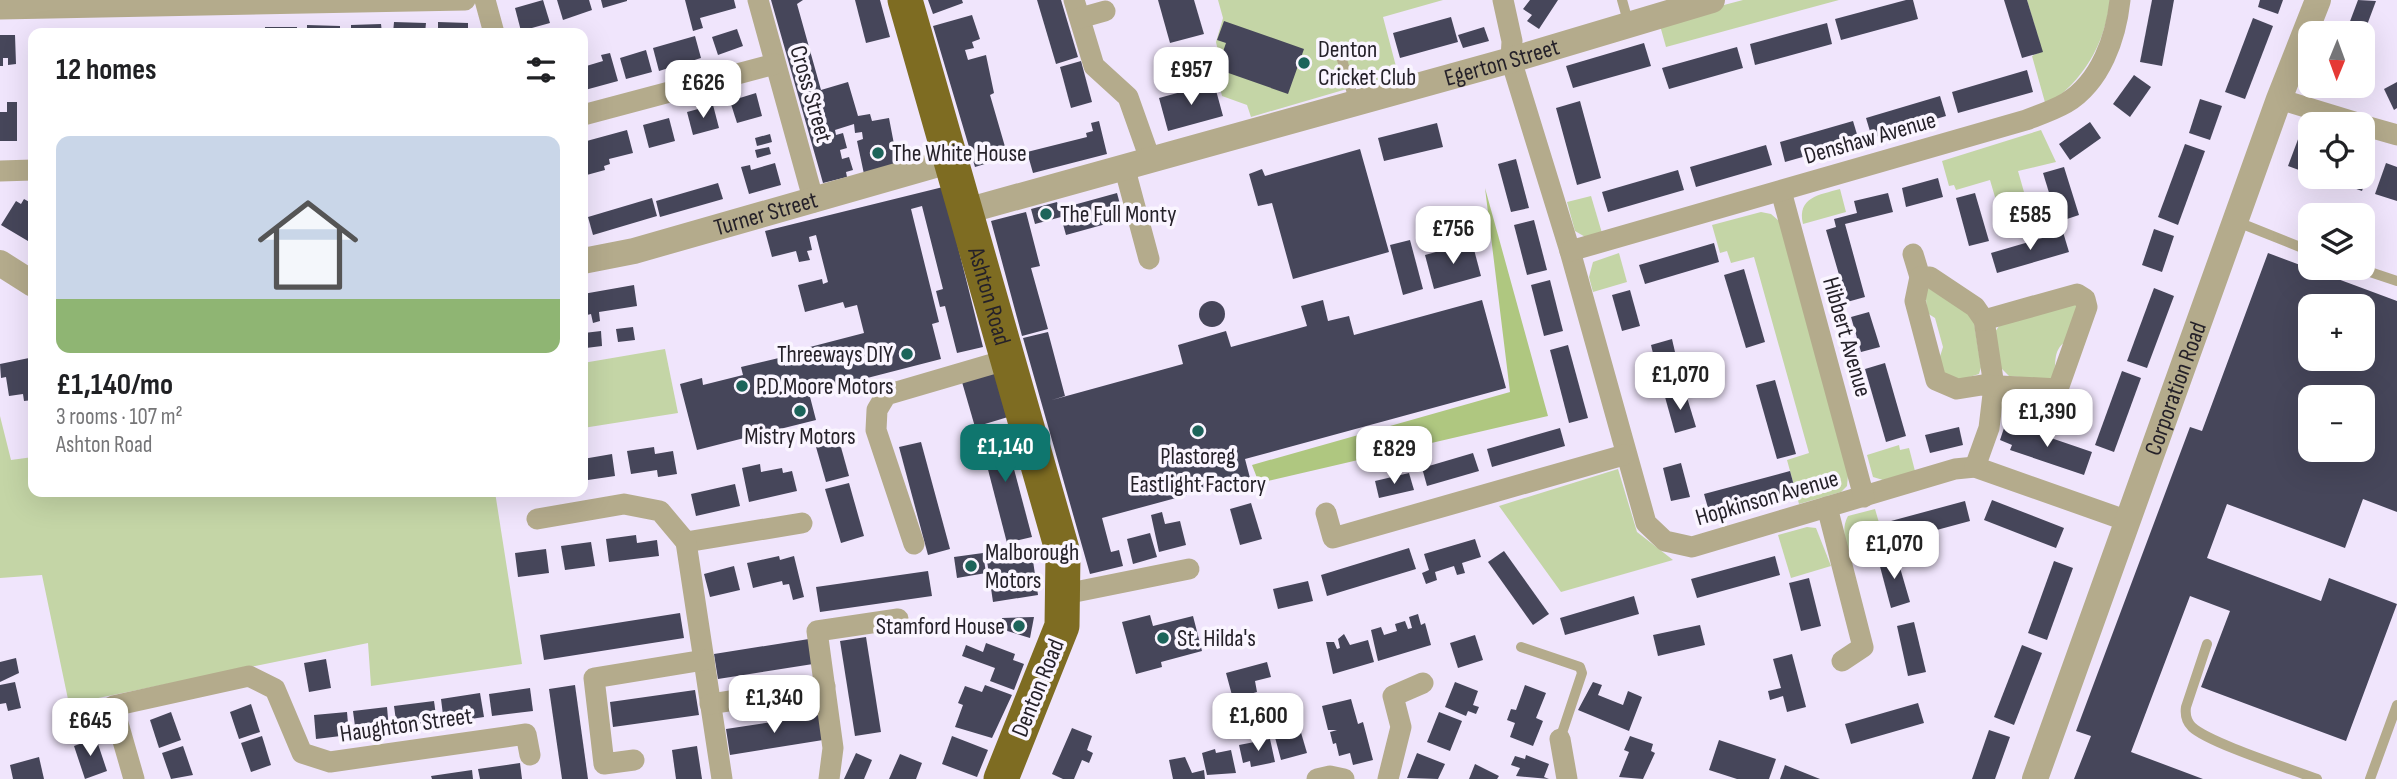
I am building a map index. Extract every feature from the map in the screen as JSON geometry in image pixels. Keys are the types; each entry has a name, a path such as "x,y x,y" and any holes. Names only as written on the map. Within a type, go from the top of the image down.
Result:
{"highway":[{"name":"Ashton Road","path":"905,0 1063,553 1065,594"},
{"name":"Denton Road","path":"1001,779 1062,626 1065,594"}],"street":[{"path":"4,6 465,0"},
{"path":"485,0 493,28"},
{"name":"Cross Street","path":"758,0 814,202"},
{"name":"Hopkinson Avenue","path":"1503,0 1512,41 1511,60 1570,251 1624,455 1646,523 1665,541 1692,547 1955,469 1975,467 2128,521"},
{"name":"Egerton Street","path":"966,211 1511,60 1625,12 1713,0"},
{"name":"Denshaw Avenue","path":"1570,251 2026,120 2068,102 2099,70 2116,30 2120,0"},
{"name":"Corporation Road","path":"2035,779 2279,99 2318,0"},
{"path":"1105,11 1077,9 1094,66 1128,97 1150,159"},
{"path":"588,114 775,64"},
{"path":"2279,99 2322,112"},
{"path":"2375,128 2397,135"},
{"name":"Turner Street","path":"588,260 634,251 814,202 949,161"},
{"path":"1124,166 1149,259"},
{"path":"0,171 28,170"},
{"name":"Hibbert Avenue","path":"1781,191 1864,497"},
{"path":"1913,254 1920,277 1916,301 1936,380 1957,389 1994,386 2058,389 2087,307 2085,299 2077,294 1984,320"},
{"path":"0,263 28,281"},
{"path":"1920,277 1930,277 1975,307 1984,320 1994,386 1989,428 1975,467"},
{"path":"914,544 876,430 877,410 887,395 1009,359"},
{"path":"1326,513 1333,538 1624,455"},
{"path":"537,519 624,504 660,510 686,542 722,779"},
{"path":"1827,508 1863,647 1842,660"},
{"path":"686,542 802,523"},
{"path":"1065,594 1189,569"},
{"path":"829,779 833,748 817,631 898,619"},
{"path":"634,760 604,764 594,678 704,660"},
{"name":"Haughton Street","path":"134,779 113,706 248,676 275,689 302,753 330,762 526,734 530,755"},
{"path":"1388,779 1401,727 1393,696 1423,683"},
{"path":"710,704 825,686"},
{"path":"1560,739 1567,779"},
{"path":"1317,779 1330,776 1344,779"}],"lane":[{"path":"1340,53 1355,103"},
{"path":"2235,221 2298,246"},
{"path":"2375,274 2397,281"},
{"path":"2207,644 2186,707 2185,715 2190,726 2216,740 2317,779"},
{"path":"1521,647 1580,667 1582,673 1560,739"},
{"path":"2370,779 2397,705"}],"green space":[{"name":"Denton Cricket Club","path":"1218,0 1443,0 1383,17 1398,74 1251,117 1247,105 1222,96 1211,53 1218,51 1216,42 1223,18"},
{"path":"1743,0 1839,0 1666,47 1659,22"},
{"path":"2027,0 2110,0 2103,32 2090,60 2071,85 2046,106 2032,56 2042,51"},
{"path":"2041,130 2056,162 2018,171 2030,213 2002,221 1990,180 1956,190 1954,185 1949,186 1942,161"},
{"path":"1485,188 1548,416 1259,483 1252,465 1510,392"},
{"path":"1840,189 1846,212 1803,224 1803,208 1811,199"},
{"path":"1591,196 1602,233 1587,238 1575,231 1567,202"},
{"path":"1761,212 1771,214 1779,221 1848,475 1847,486 1841,492 1799,504 1787,460 1809,453 1754,257 1731,263 1727,251 1720,253 1712,225"},
{"path":"1619,253 1627,282 1593,292 1589,277 1593,262"},
{"path":"1925,286 1973,316 1981,367 1979,374 1953,382 1937,366 1943,347 1935,318 1927,313"},
{"path":"2069,302 2080,307 2071,338 2057,352 2052,380 2009,376 2001,368 1993,335 1999,326"},
{"path":"665,349 678,413 588,427 588,362"},
{"path":"0,416 11,460 28,458 28,497 496,497 522,664 371,686 368,643 69,704 42,575 0,578"},
{"path":"1899,445 1900,450 1909,448 1915,471 1883,480 1873,477 1867,455"},
{"path":"1618,469 1637,532 1673,560 1561,592 1499,506"},
{"path":"1875,509 1887,550 1851,560 1844,532 1848,516"},
{"path":"1807,527 1816,528 1831,566 1791,578 1778,535"}],"building":[{"path":"543,0 550,23 520,28 515,8"},
{"path":"557,0 589,0 592,10 563,20"},
{"path":"601,0 627,0 627,1 603,8"},
{"path":"685,0 734,0 736,8 700,18 703,28 693,31"},
{"path":"771,0 803,0 797,4 821,90 848,82 858,116 870,114 872,121 889,118 898,165 864,174 857,141 863,139 862,132 855,133 854,124 835,130 836,135 843,133 847,148 840,150 842,159 849,157 853,170 846,172 847,177 823,183"},
{"path":"855,0 880,0 890,37 866,43"},
{"path":"928,0 962,0 963,3 933,14"},
{"path":"1037,0 1061,0 1078,57 1056,64"},
{"path":"1158,0 1194,0 1204,34 1170,43"},
{"path":"1530,0 1558,0 1539,29 1527,21 1532,15 1523,9"},
{"path":"1913,0 1918,19 1841,40 1835,19"},
{"path":"2004,0 2027,0 2043,52 2022,58"},
{"path":"2152,0 2174,0 2162,66 2140,62"},
{"path":"2260,0 2283,0 2278,14 2258,7"},
{"path":"2358,0 2376,1 2368,21 2350,21"},
{"path":"972,15 980,39 972,42 974,48 965,50 968,60 986,55 994,93 990,95 1008,157 975,167 933,26"},
{"path":"1451,17 1458,42 1400,58 1393,33"},
{"path":"2253,18 2273,26 2245,99 2225,92"},
{"path":"1224,21 1304,49 1288,94 1217,69 1226,43 1217,40"},
{"path":"394,22 426,23 426,28 393,28"},
{"path":"438,22 468,23 468,28 438,28"},
{"path":"1827,23 1832,44 1755,65 1750,44"},
{"path":"381,24 381,28 351,28 351,25"},
{"path":"307,25 340,26 340,28 307,28"},
{"path":"265,27 297,27 297,28"},
{"path":"1484,27 1489,41 1463,48 1458,35"},
{"path":"737,29 743,46 718,55 712,37"},
{"path":"0,35 15,35 16,64 8,65 8,58 3,58 3,66 0,66"},
{"path":"695,36 701,58 659,71 653,48"},
{"path":"1644,43 1651,66 1573,88 1566,66"},
{"path":"1737,47 1743,68 1669,89 1662,68"},
{"path":"646,50 652,72 626,79 620,58"},
{"path":"610,53 618,81 588,89 588,66 603,61 601,55"},
{"path":"1081,61 1092,102 1071,108 1060,67"},
{"path":"2027,70 2033,92 1958,113 1952,92"},
{"path":"2134,75 2151,87 2130,117 2113,104"},
{"path":"2397,82 2397,108 2394,110 2384,89"},
{"path":"1214,83 1223,116 1168,131 1159,98"},
{"path":"756,93 762,116 737,123 730,101"},
{"path":"1940,96 1946,116 1872,138 1866,118"},
{"path":"2200,99 2222,106 2210,140 2189,133"},
{"path":"1580,101 1601,178 1577,185 1556,108"},
{"path":"7,102 17,102 17,141 0,141 0,112 7,112"},
{"path":"713,105 719,128 693,135 687,112"},
{"path":"669,118 675,141 649,148 643,125"},
{"path":"1099,121 1107,154 1033,173 1027,152 1087,137 1086,133 1093,131 1091,123"},
{"path":"1853,121 1859,141 1785,162 1780,142"},
{"path":"2090,122 2101,138 2070,160 2059,144"},
{"path":"1437,123 1443,147 1384,161 1378,138"},
{"path":"627,130 633,153 609,159 610,164 604,166 605,170 588,175 588,141"},
{"path":"770,134 772,142 757,146 755,138"},
{"path":"2298,139 2298,170 2288,166"},
{"path":"2185,144 2205,151 2178,225 2158,217"},
{"path":"1766,145 1772,165 1696,187 1690,167"},
{"path":"769,147 771,154 757,158 755,150"},
{"path":"1360,149 1389,252 1293,279 1272,203 1258,206 1249,174 1262,169 1265,176"},
{"path":"1516,159 1529,208 1511,212 1498,164"},
{"path":"775,163 781,185 749,194 741,167 750,165 751,170"},
{"path":"2386,163 2397,167 2397,201 2375,194"},
{"path":"2064,167 2079,215 2058,222 2043,173"},
{"path":"1678,170 1684,190 1608,212 1602,192"},
{"path":"1938,178 1943,197 1906,207 1902,188"},
{"path":"718,183 723,199 660,217 656,201"},
{"path":"943,187 983,347 957,353 945,306 940,307 936,291 943,289 922,206 911,209 939,322 932,324 941,359 809,393 816,420 697,450 680,384 702,378 703,385 743,375 741,367 783,357 785,366 813,359 810,347 864,333 857,305 845,308 843,302 805,312 798,285 822,279 823,284 828,282 816,235 809,237 812,250 807,251 810,260 799,262 796,251 772,257 765,231"},
{"path":"1117,193 1124,219 1066,235 1061,217 1035,224 1031,209 1057,202 1059,209"},
{"path":"1888,193 1893,212 1845,224 1865,297 1847,302 1826,230 1836,227 1834,219 1857,213 1854,201"},
{"path":"1975,193 1989,241 1969,246 1956,198"},
{"path":"652,198 657,216 593,235 588,217"},
{"path":"24,199 28,201 28,241 1,225 16,201 21,204"},
{"path":"1026,212 1040,266 1031,268 1048,329 1022,336 991,221"},
{"path":"1534,220 1547,270 1527,275 1514,225"},
{"path":"2154,229 2174,236 2162,272 2142,265"},
{"path":"2063,232 2069,252 1997,273 1991,253"},
{"path":"1410,240 1423,289 1403,295 1390,245"},
{"path":"1472,242 1481,276 1434,289 1425,255"},
{"path":"1714,243 1719,262 1645,284 1639,265"},
{"path":"2268,253 2298,264 2298,280 2341,280 2397,301 2397,512 2363,499 2345,548 2227,504 2207,558 2321,601 2329,578 2397,604 2346,741 2201,687 2230,611 2190,596 2131,752 2203,779 2074,779 2091,736 2076,731 2190,427 2202,431"},
{"path":"1744,269 1765,342 1746,348 1724,275"},
{"path":"1550,280 1563,331 1544,336 1531,285"},
{"path":"634,285 637,306 599,312 600,321 593,323 591,314 588,315 588,293"},
{"path":"2154,288 2174,296 2147,368 2127,361"},
{"path":"1630,290 1640,326 1622,331 1612,295"},
{"name":"Plastoreg Eastlight Factory","path":"1323,300 1328,321 1349,316 1354,335 1482,300 1506,388 1245,459 1250,478 1102,518 1111,552 1119,550 1123,566 1090,574 1023,338 1048,332 1065,396 1052,400 1183,364 1178,345 1226,331 1231,347 1307,326 1301,306"},
{"path":"1212,301 1221,305 1225,314 1221,323 1212,327 1203,323 1199,314 1203,305"},
{"path":"1869,312 1880,347 1861,352 1851,317"},
{"path":"633,327 635,340 618,342 616,329"},
{"path":"601,331 602,346 588,348 588,333"},
{"path":"1672,339 1681,378 1660,383 1651,345"},
{"path":"1568,345 1588,418 1569,423 1550,350"},
{"path":"28,358 28,401 24,401 23,394 9,396 6,377 1,378 0,364"},
{"path":"1885,363 1906,436 1886,442 1865,369"},
{"path":"2122,371 2141,378 2114,452 2095,445"},
{"path":"996,373 1008,417 975,427 962,382"},
{"path":"1775,380 1796,454 1777,459 1756,385"},
{"path":"1685,391 1696,427 1675,433 1665,397"},
{"path":"1002,424 1032,537 1007,543 978,431"},
{"path":"2005,425 2018,430 2019,427 2092,452 2084,475 2010,450 2012,445 2000,440"},
{"path":"1959,427 1963,445 1930,453 1925,435"},
{"path":"1560,428 1565,446 1492,467 1487,449"},
{"path":"839,440 849,476 826,482 816,447"},
{"path":"921,442 950,549 928,555 899,447"},
{"path":"654,447 655,454 673,451 677,474 658,477 657,470 631,474 627,451"},
{"path":"1473,453 1479,471 1427,486 1422,468"},
{"path":"612,454 615,476 588,480 588,458"},
{"path":"1681,463 1690,497 1671,501 1663,468"},
{"path":"760,464 761,472 782,468 783,473 792,471 797,491 749,502 742,468"},
{"path":"1790,471 1796,493 1710,515 1704,494"},
{"path":"1409,473 1414,490 1379,498 1375,481"},
{"path":"849,483 864,536 841,543 825,489"},
{"path":"735,484 740,506 696,516 691,494"},
{"path":"1992,500 2064,528 2056,548 1984,520"},
{"path":"1965,501 1970,521 1896,541 1891,521"},
{"path":"1251,503 1262,539 1240,545 1230,509"},
{"path":"1162,512 1165,524 1180,521 1186,545 1159,552 1151,515"},
{"path":"1150,533 1157,557 1133,564 1127,539"},
{"path":"636,535 637,543 657,540 659,556 609,562 606,539"},
{"path":"1475,539 1481,557 1462,563 1465,573 1457,575 1454,566 1435,572 1437,580 1426,584 1422,573 1429,570 1424,554"},
{"path":"591,542 595,566 565,570 561,546"},
{"path":"1031,547 1038,595 993,602 986,554"},
{"path":"1409,548 1416,569 1327,596 1321,575"},
{"path":"546,549 549,573 518,577 515,553"},
{"path":"1504,551 1549,614 1533,625 1488,562"},
{"path":"983,553 986,573 957,578 954,557"},
{"path":"1896,554 1910,602 1891,608 1878,559"},
{"path":"779,556 780,560 794,556 804,597 793,600 789,584 783,585 782,581 753,588 747,563"},
{"path":"1775,556 1780,575 1697,598 1691,579"},
{"path":"2054,561 2073,568 2047,640 2028,633"},
{"path":"734,566 740,590 710,597 704,574"},
{"path":"928,571 932,596 820,612 816,587"},
{"path":"1809,578 1821,626 1801,631 1789,583"},
{"path":"1308,581 1313,601 1278,609 1273,589"},
{"path":"1634,596 1639,614 1565,635 1560,618"},
{"path":"680,613 684,638 544,660 540,635"},
{"path":"1418,614 1421,625 1425,623 1431,645 1378,661 1371,630 1381,627 1384,635 1397,631 1395,624 1405,621 1408,629 1412,628 1409,617"},
{"name":"St. Hilda's","path":"1150,615 1153,626 1193,616 1202,651 1161,662 1162,667 1136,674 1122,622"},
{"path":"1034,617 1030,638 1001,629 1002,618"},
{"path":"1914,622 1926,672 1908,676 1897,626"},
{"path":"1700,625 1705,645 1658,656 1653,635"},
{"path":"1344,634 1350,645 1368,640 1374,662 1333,674 1326,642 1334,642 1337,649 1340,648 1338,639"},
{"path":"1475,635 1483,660 1458,668 1450,643"},
{"path":"866,637 881,732 855,736 840,641"},
{"path":"809,639 813,664 718,679 714,654"},
{"path":"986,643 1015,654 1013,660 1024,664 1014,690 990,681 995,668 962,656 966,645 983,652"},
{"path":"2022,645 2042,653 2014,725 1994,717"},
{"path":"1792,654 1806,707 1787,712 1783,696 1770,700 1768,691 1781,688 1773,659"},
{"path":"16,658 19,673 0,682 0,662"},
{"path":"326,659 331,688 309,692 304,663"},
{"path":"1267,662 1271,677 1255,681 1257,692 1233,699 1226,673"},
{"path":"15,682 21,708 8,711 6,703 0,704 0,685"},
{"path":"1455,682 1478,691 1473,705 1479,707 1476,714 1468,711 1466,716 1445,707"},
{"path":"1593,682 1602,685 1598,695 1623,705 1628,691 1642,697 1629,731 1578,710"},
{"path":"575,685 588,779 562,779 549,689"},
{"path":"985,685 1012,695 992,738 955,727 963,705 958,703 965,686 982,692"},
{"path":"1525,685 1546,693 1536,718 1543,721 1533,746 1510,737 1515,723 1507,720 1511,709 1516,710"},
{"path":"530,688 533,711 492,716 489,694"},
{"path":"695,690 699,715 613,727 610,702"},
{"path":"480,693 484,717 444,723 441,699"},
{"path":"1351,699 1358,724 1363,722 1373,760 1353,765 1350,753 1339,756 1330,732 1337,730 1328,730 1322,706"},
{"path":"434,701 437,723 397,728 394,706"},
{"path":"1918,703 1924,723 1851,744 1845,724"},
{"path":"251,704 260,732 239,739 230,712"},
{"path":"387,707 389,730 356,734 353,711"},
{"path":"171,712 181,740 159,748 150,720"},
{"path":"347,712 349,735 316,739 314,715"},
{"path":"1439,712 1462,721 1450,751 1427,742"},
{"path":"819,715 823,740 730,755 726,729"},
{"path":"1297,719 1307,753 1281,760 1272,726"},
{"path":"1072,728 1092,736 1087,750 1093,753 1089,763 1082,760 1074,779 1063,779 1052,774"},
{"path":"1989,730 2010,737 1995,779 1972,779"},
{"path":"262,736 271,765 251,772 241,743"},
{"path":"952,736 988,750 977,777 942,764"},
{"path":"1630,736 1653,744 1651,751 1655,753 1643,779 1619,777 1629,752 1624,750"},
{"path":"96,738 107,771 85,779 74,746"},
{"path":"1270,739 1275,762 1251,767 1250,761 1243,763 1239,745"},
{"path":"1719,740 1776,759 1769,779 1737,779 1709,770"},
{"path":"183,746 193,775 171,779 162,753"},
{"path":"697,746 702,779 676,779 672,750"},
{"path":"1215,749 1216,753 1231,750 1236,773 1207,775 1202,753"},
{"path":"856,753 872,760 864,779 844,779"},
{"path":"1417,753 1445,764 1438,779 1407,778"},
{"path":"900,754 922,763 916,779 889,779"},
{"path":"1526,755 1549,764 1544,777 1549,779 1516,776 1520,768 1511,765 1515,756 1525,759"},
{"path":"39,757 44,779 13,779 10,765"},
{"path":"1185,757 1192,773 1204,770 1205,779 1173,779 1169,760"},
{"path":"520,763 522,779 480,779 478,769"},
{"path":"1475,764 1499,776 1497,779 1469,779"},
{"path":"1785,765 1820,779 1780,779"},
{"path":"472,770 473,779 432,779 431,776"}],"place":[{"name":"Denton Cricket Club","path":"1304,63"},
{"name":"The White House","path":"878,153"},
{"name":"The Full Monty","path":"1046,214"},
{"name":"Threeways DIY","path":"907,354"},
{"name":"P.D.Moore Motors","path":"742,386"},
{"name":"Mistry Motors","path":"800,411"},
{"name":"Plastoreg Eastlight Factory","path":"1198,431"},
{"name":"Malborough Motors","path":"971,566"},
{"name":"Stamford House","path":"1019,626"},
{"name":"St. Hilda's","path":"1163,638"}]}
